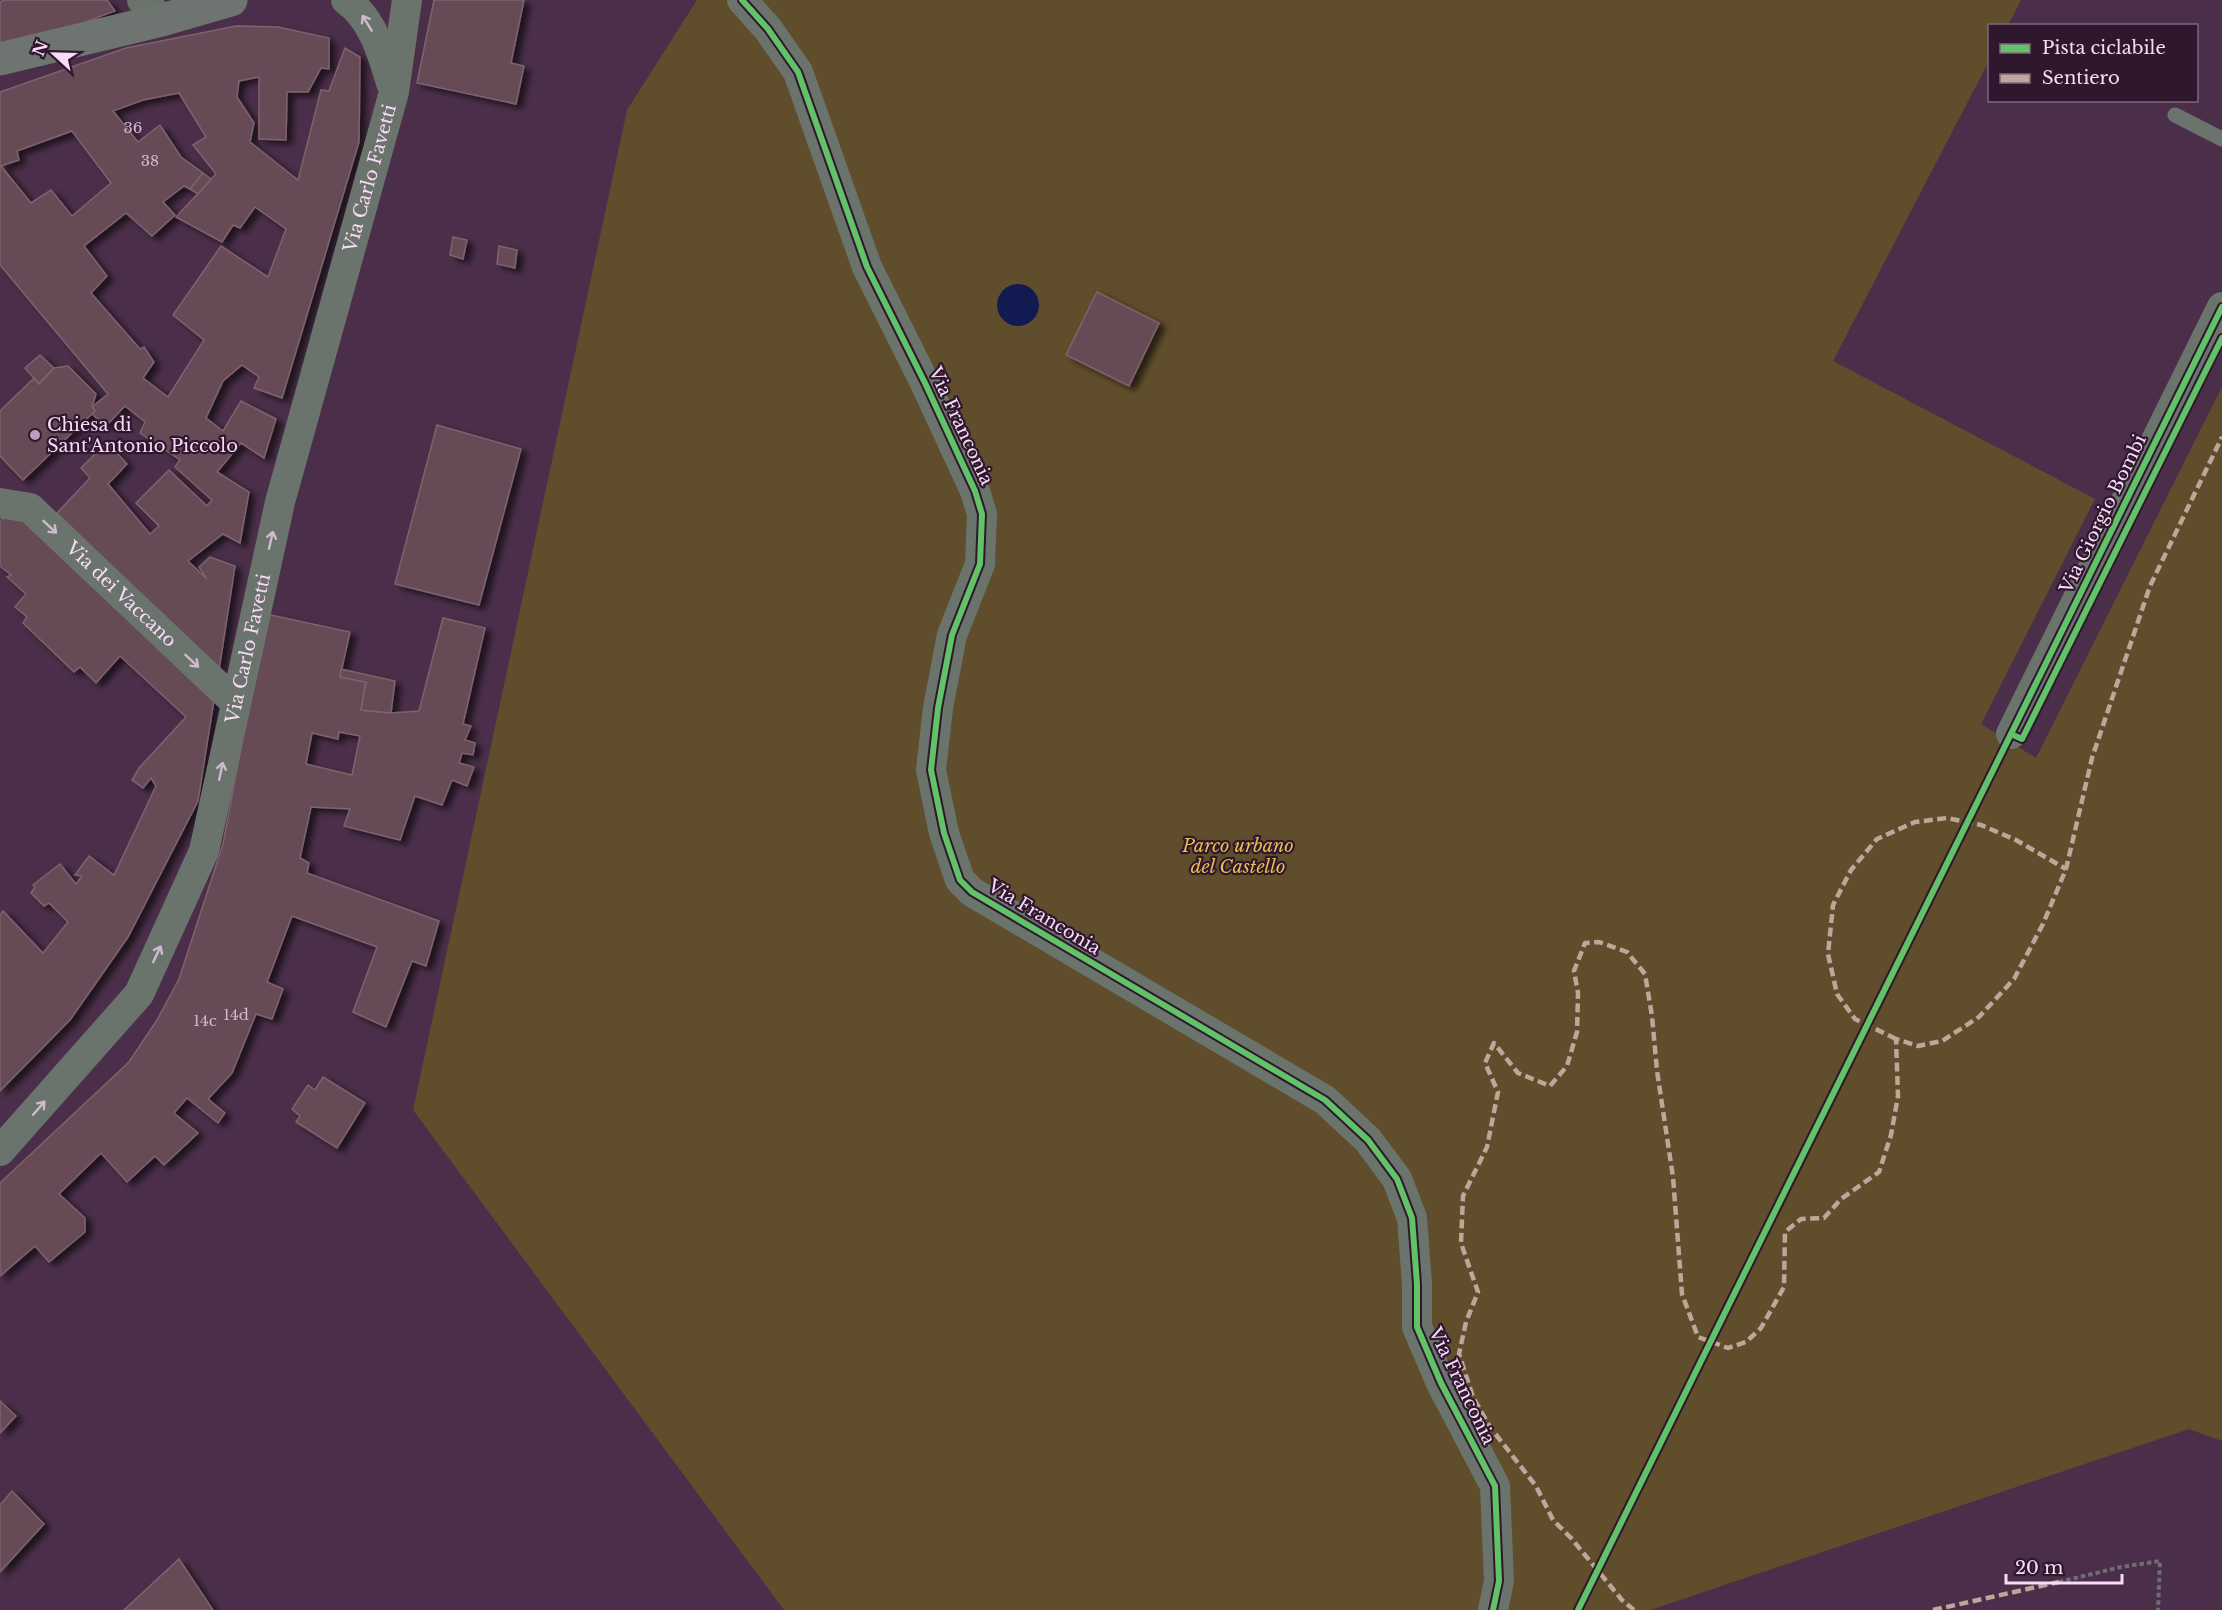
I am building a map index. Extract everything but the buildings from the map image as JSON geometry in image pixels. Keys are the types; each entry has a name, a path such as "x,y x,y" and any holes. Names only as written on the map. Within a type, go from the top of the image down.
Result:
{"main road":[{"path":"0,59 152,10 231,0"}],"street":[{"name":"Via Carlo Favetti","path":"346,0 358,8 380,45 394,92"},
{"name":"Via Carlo Favetti","path":"2,1145 139,994 204,851 280,502 394,92 407,0"},
{"name":"Via Franconia","path":"742,0 768,29 798,72 867,267 970,480 982,514 980,564 952,634 938,708 931,770 944,833 960,879 972,892 1325,1100 1368,1140 1397,1179 1412,1218 1417,1284 1417,1327 1441,1383 1495,1486 1499,1581 1493,1610"},
{"name":"Via Giorgio Bombi","path":"2011,734 2222,307"},
{"name":"Via dei Vaccano","path":"0,502 30,508 235,702"}],"lane":[{"path":"2175,115 2222,139"}],"path":[{"path":"2059,1582 2121,1567 2160,1561 2158,1610"}],"green space":[{"name":"Parco urbano del Castello","path":"697,0 2021,0 2009,24 1988,24 1988,63 1833,361 2095,499 1981,724 2036,758 2222,387 2222,1441 2189,1429 1650,1610 784,1610 413,1110 627,110"}],"shaded area":[{"path":"1018,284 1033,290 1039,305 1033,320 1018,326 1003,320 997,305 1003,290"}],"marked path":[{"path":"1634,1610 1622,1600 1571,1538 1553,1520 1536,1486 1490,1427 1473,1397 1459,1354 1466,1322 1478,1292 1461,1243 1463,1196 1487,1147 1498,1092 1485,1063 1494,1043 1518,1073 1550,1086 1567,1066 1577,1032 1578,993 1574,971 1585,943 1599,942 1627,952 1645,974 1652,1016 1657,1071 1673,1177 1682,1294 1698,1337 1728,1348 1746,1342 1761,1328 1784,1287 1785,1232 1801,1219 1824,1218 1841,1199 1879,1172 1891,1135 1898,1096 1896,1039 1918,1046 1942,1041 1979,1017 2014,979 2043,924 2066,869 2092,758 2150,586 2222,437"},
{"path":"1896,1039 1855,1019 1837,994 1828,954 1833,905 1851,870 1877,839 1915,822 1947,818 1981,825 2016,840 2066,869"},
{"path":"1933,1610 2059,1582"}],"cycle path":[{"path":"742,0 768,29 798,72 867,267 925,383 975,491 982,514 980,564 952,635 938,708 931,770 944,833 960,880 972,892 1325,1100 1368,1140 1397,1179 1412,1218 1417,1284 1417,1327 1441,1383 1495,1486 1499,1581 1493,1610"},
{"path":"1578,1610 2222,307"},
{"path":"2011,734 2022,739 2222,338"}],"place":[{"name":"Chiesa di Sant'Antonio Piccolo","path":"35,435"}]}
